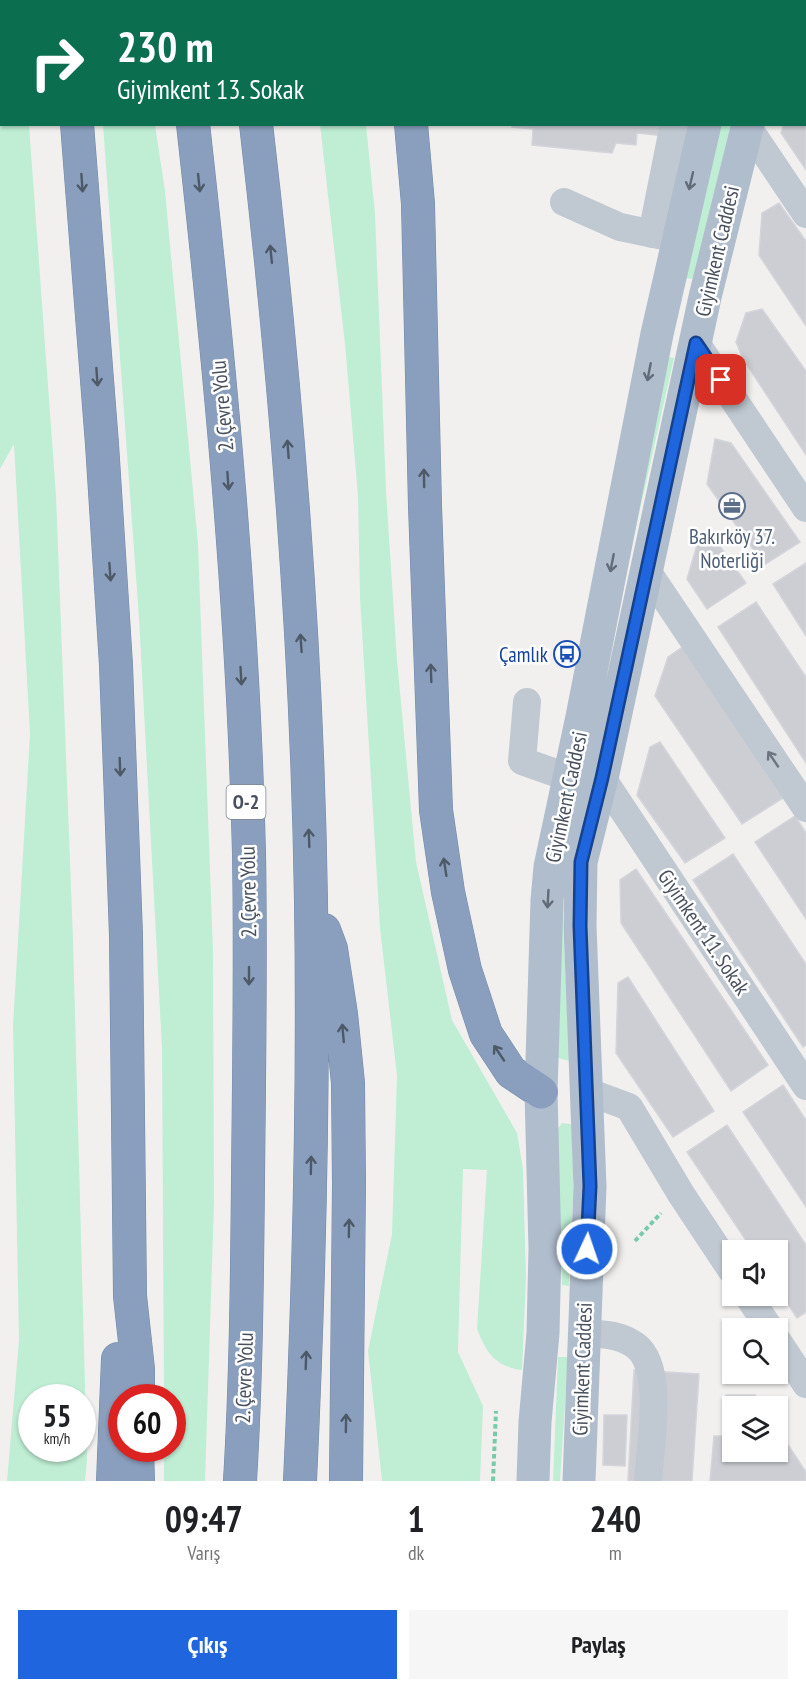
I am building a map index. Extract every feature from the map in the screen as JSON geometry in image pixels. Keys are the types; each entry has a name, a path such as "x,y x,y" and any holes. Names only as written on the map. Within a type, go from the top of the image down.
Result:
{"highway":[{"path":"77,126 102,444 116,665 126,935 130,1296 138,1384"},
{"name":"2. Çevre Yolu","path":"193,126 218,351 228,478 249,852 250,1036 246,1334 240,1481"},
{"path":"256,126 286,417 302,653 311,897 311,1175 300,1481"},
{"path":"411,126 418,204 425,506 436,810 448,892 465,970 486,1034 511,1072 541,1092"},
{"path":"311,897 332,949 348,1083 346,1481"},
{"path":"113,1481 116,1379 121,1335 130,1296"},
{"path":"137,1462 138,1481"}],"main road":[{"name":"Giyimkent Caddesi","path":"533,1481 535,1422 543,1333 541,1092 550,867 570,778 667,293 665,236 704,126"},
{"name":"Giyimkent Caddesi","path":"579,1481 590,1186 580,926 581,862 602,778 705,297 748,126"},
{"path":"667,293 679,289 695,289 705,297"},
{"path":"657,334 683,346 696,343"},
{"path":"541,1092 586,1091"},
{"path":"543,1333 583,1333"}],"street":[{"path":"564,202 620,227 665,236 674,126"},
{"path":"749,126 806,214"},
{"path":"696,343 806,508"},
{"path":"647,572 806,808"},
{"path":"526,702 522,761 570,778"},
{"name":"Giyimkent 11. Sokak","path":"602,778 806,1086"},
{"path":"586,1091 629,1107 681,1194 722,1256"},
{"path":"583,1333 608,1334 625,1339 639,1348 651,1366 654,1390 648,1481"},
{"path":"788,1357 806,1384"}],"path":[{"path":"635,1241 666,1209"},
{"path":"493,1481 496,1411"}],"green space":[{"path":"0,126 29,126 56,495 73,939 85,1384 18,1384 18,1462 87,1462 85,1481 7,1481 19,1340 13,1026 30,734 14,444 0,469"},
{"path":"103,126 155,126 165,191 198,544 213,952 214,1203 205,1481 164,1481 164,1462 186,1462 186,1384 164,1384 162,1048 139,618"},
{"path":"320,126 366,126 375,213 386,491 397,660 416,862 452,1020 517,1133 523,1169 526,1278 522,1370 505,1365 493,1357 484,1345 477,1329 487,1170 463,1169 458,1352 483,1406 480,1481 382,1481 368,1351 392,1234 397,1076 380,928 360,598 358,496 345,344"},
{"path":"718,126 731,126 694,279 683,278"},
{"path":"663,356 674,358 560,866 570,1061 554,1057 551,865"},
{"path":"562,1123 570,1124 576,1130 569,1286 562,1285 555,1133"},
{"path":"558,1357 568,1357 560,1481 553,1481"}],"building":[{"path":"666,126 664,136 637,133 636,145 616,143 612,153 532,145 533,129 512,127"},
{"path":"783,126 806,126 806,170 781,133"},
{"path":"779,203 806,241 806,326 759,255 762,213"},
{"path":"762,309 806,371 806,455 743,359 736,342 746,313"},
{"path":"715,439 731,443 800,542 764,565 707,484"},
{"path":"699,538 719,545 746,583 707,609 687,579"},
{"path":"806,563 806,636 773,584"},
{"path":"756,602 806,677 806,763 718,627"},
{"path":"684,646 783,798 742,824 655,696 668,657"},
{"path":"660,742 725,838 685,863 637,795 650,747"},
{"path":"795,816 806,833 806,919 755,842"},
{"path":"733,854 806,964 806,1045 803,1047 693,880"},
{"path":"636,869 768,1065 731,1091 621,923 620,880"},
{"path":"628,977 714,1111 673,1137 616,1053 618,983"},
{"path":"783,1085 806,1120 806,1207 743,1112"},
{"path":"727,1125 806,1245 806,1312 797,1318 788,1304 788,1240 746,1240 687,1152"},
{"path":"634,1370 699,1374 692,1481 628,1481"},
{"path":"755,1395 756,1396 726,1396"},
{"path":"604,1415 627,1415 625,1466 603,1465"},
{"path":"714,1436 722,1436 722,1462 788,1462 788,1445 806,1472 806,1481 710,1481"}],"place":[{"name":"Bakırköy 37. Noterliği","path":"732,506"},
{"name":"Çamlık","path":"567,654"}],"route":[{"path":"587,1249 590,1186 580,926 581,862 602,778 696,343 721,380"}]}
